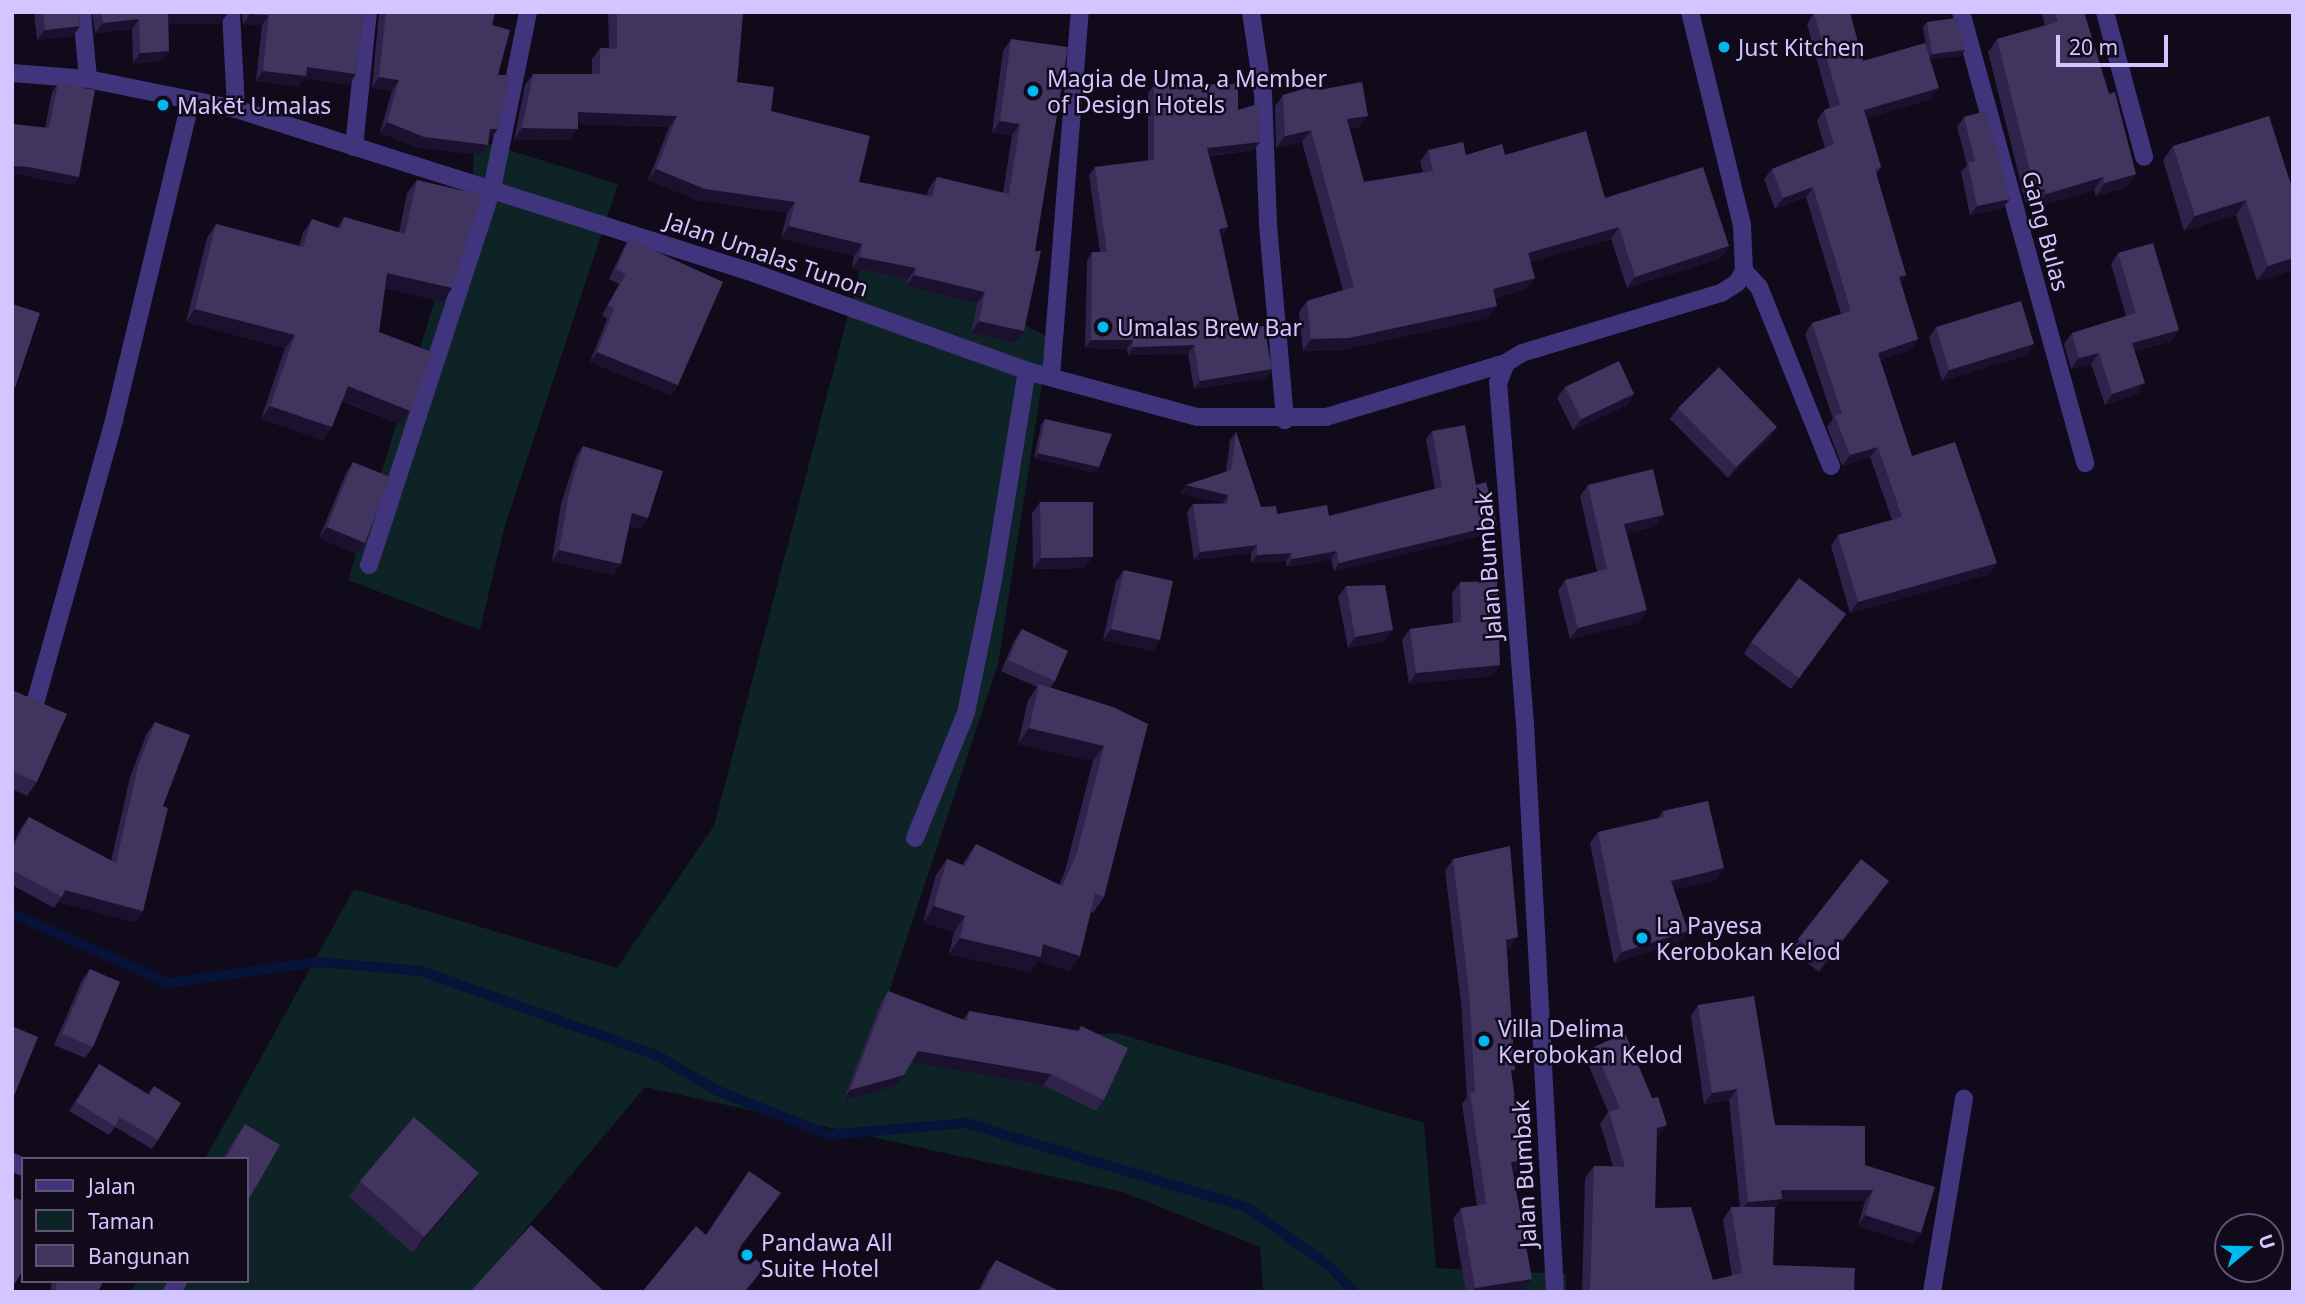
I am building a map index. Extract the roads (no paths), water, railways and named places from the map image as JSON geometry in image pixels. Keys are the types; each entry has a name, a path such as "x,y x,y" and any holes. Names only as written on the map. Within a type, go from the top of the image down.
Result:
{"street":[{"path":"82,12 88,79"},
{"path":"232,12 236,109"},
{"path":"354,147 368,12"},
{"path":"369,565 492,189 528,12"},
{"path":"1051,377 1080,12"},
{"path":"1251,12 1263,93 1268,225 1285,420"},
{"path":"1506,363 1522,353 1721,293 1737,283 1744,271 1742,225 1690,12"},
{"name":"Gang Bulas","path":"1961,12 2085,463"},
{"path":"2105,12 2144,158"},
{"name":"Jalan Umalas Tunon","path":"12,73 88,79 236,109 754,273 1027,371 1197,417 1285,420 1326,417 1381,403 1506,363"},
{"path":"36,700 114,420 191,100"},
{"path":"1744,271 1759,287 1831,466"},
{"name":"Jalan Bumbak","path":"1506,363 1498,383 1525,724 1555,1292"},
{"path":"915,838 965,713 993,580 1027,371"},
{"path":"1932,1292 1964,1098"}],"waterway":[{"path":"12,913 168,983 318,962 421,971 658,1056 716,1090 829,1135 966,1123 1246,1207 1328,1265 1354,1292"}],"place":[{"name":"Just Kitchen","path":"1724,47"},
{"name":"Magia de Uma, a Member of Design Hotels","path":"1033,91"},
{"name":"Makēt Umalas","path":"163,105"},
{"name":"Umalas Brew Bar","path":"1103,327"},
{"name":"La Payesa Kerobokan Kelod","path":"1642,938"},
{"name":"Villa Delima Kerobokan Kelod","path":"1484,1041"},
{"name":"Pandawa All Suite Hotel","path":"747,1255"}]}
